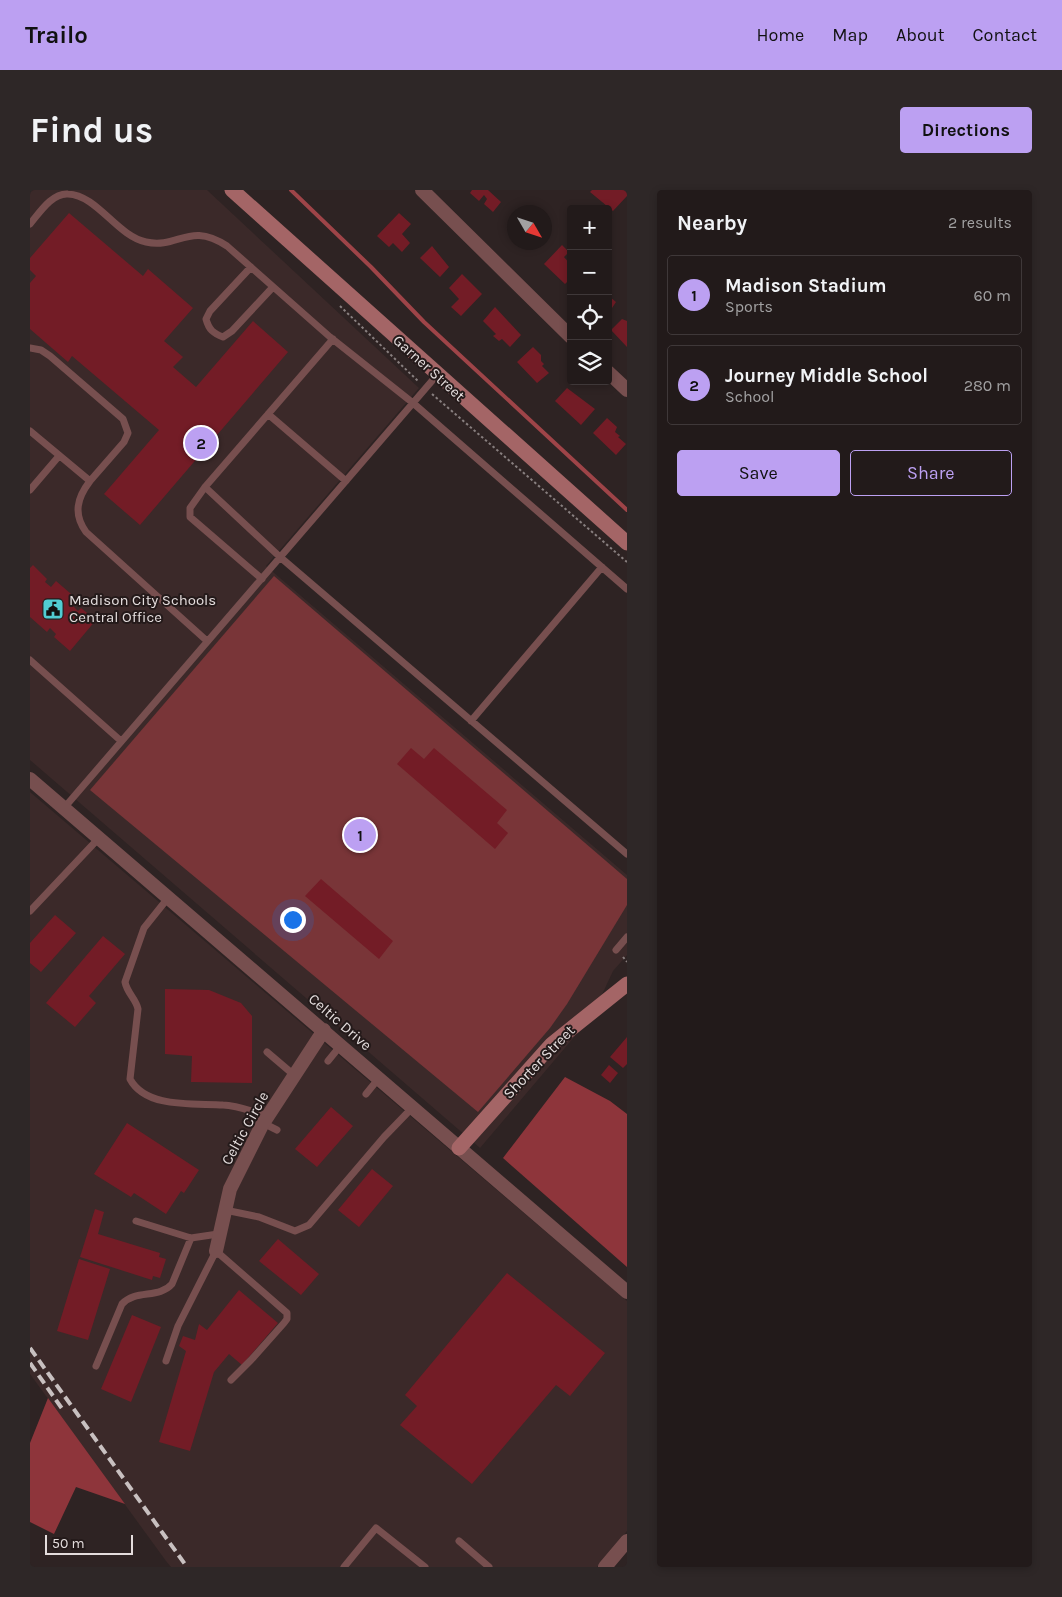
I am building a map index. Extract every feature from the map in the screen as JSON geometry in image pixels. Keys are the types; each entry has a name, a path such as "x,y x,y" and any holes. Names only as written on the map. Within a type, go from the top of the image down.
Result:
{"street":[{"name":"Garner Street","path":"232,190 437,376 627,543"},
{"path":"423,190 567,332"},
{"path":"612,376 627,390"},
{"name":"Celtic Drive","path":"30,779 342,1045 458,1148 627,1292"},
{"name":"Shorter Street","path":"458,1148 552,1044 626,986"},
{"name":"Celtic Circle","path":"216,1251 218,1234 230,1189 265,1120 324,1030"},
{"path":"605,1567 627,1541"}],"lane":[{"path":"30,224 51,201 60,195 69,194 80,196 128,234 145,242 156,243 197,234 212,236 251,267 333,340 413,404 627,588"},
{"path":"251,267 210,311 206,319 208,328 215,334 223,337 232,331 273,287"},
{"path":"262,579 190,517 190,508 205,487 333,340"},
{"path":"30,348 41,350 50,356 123,419 128,433 124,442 90,481 78,502 79,523 86,532 207,641"},
{"path":"64,808 437,376"},
{"path":"268,414 346,481"},
{"path":"30,430 90,481"},
{"path":"30,490 59,456"},
{"path":"205,487 280,557 627,854"},
{"path":"471,721 602,567"},
{"path":"30,660 121,741"},
{"path":"30,911 99,838"},
{"path":"168,898 144,928 125,982 126,988 137,1003 138,1010 130,1079 137,1090 177,1105 224,1105 265,1120 277,1130"},
{"path":"616,950 627,936"},
{"path":"328,1061 342,1045"},
{"path":"267,1052 294,1075"},
{"path":"366,1094 379,1078"},
{"path":"225,1210 260,1217 295,1232 303,1229 309,1225 384,1137 413,1108"},
{"path":"136,1221 191,1238 218,1234"},
{"path":"96,1366 122,1304 129,1297 167,1289 172,1284 191,1238"},
{"path":"166,1361 178,1326 216,1251 287,1313 287,1319 284,1323 231,1380"},
{"path":"344,1567 376,1528 425,1567"},
{"path":"460,1541 489,1567"}],"shaded area":[{"path":"30,190 207,190 419,388 266,566 627,875 627,955 613,971 592,1016 480,1148 30,760"},
{"path":"274,576 627,879 627,905 567,1004 550,1028 478,1112 90,790"},
{"path":"30,792 627,1301 627,1531 597,1567 171,1567 166,1561 30,1374"},
{"path":"565,1077 610,1101 627,1114 627,1267 503,1158"},
{"path":"48,1398 125,1504 76,1487 54,1534 30,1522 30,1443"}],"building":[{"path":"472,190 488,190 501,202 493,212 484,204 487,199 484,195 479,201 470,193"},
{"path":"592,190 627,190 627,196 613,211 612,205 606,205 590,192"},
{"path":"69,213 143,276 148,269 193,308 164,341 183,357 173,367 196,387 253,321 288,352 140,525 104,494 159,430 72,356 68,362 30,329 30,283 36,276 30,270 30,258"},
{"path":"399,213 411,224 402,234 410,243 402,252 393,243 389,247 377,236"},
{"path":"562,245 567,250 567,254 564,257 567,260 567,282 565,284 544,264"},
{"path":"432,246 449,267 440,277 420,258"},
{"path":"462,274 482,294 461,316 451,307 459,299 449,288"},
{"path":"612,299 616,302 612,308"},
{"path":"495,307 521,335 510,347 502,339 499,341 493,336 496,334 483,321"},
{"path":"622,319 627,321 627,347 612,331"},
{"path":"533,347 541,355 541,361 544,364 542,366 549,373 537,383 517,362"},
{"path":"567,388 595,409 581,425 555,401"},
{"path":"607,418 617,427 615,432 626,444 616,455 593,433"},
{"name":"Madison City Schools Central Office","path":"33,565 47,579 45,582 51,587 56,581 77,599 72,605 78,611 81,608 96,620 70,651 54,637 56,634 50,628 47,632 30,617 30,568"},
{"path":"411,748 424,759 434,748 507,810 497,823 508,833 495,849 397,764"},
{"path":"321,879 393,941 379,959 305,896"},
{"path":"55,915 76,933 41,972 30,963 30,943"},
{"path":"103,936 125,954 89,996 96,1003 75,1027 46,1003"},
{"path":"165,989 209,990 241,1003 252,1016 252,1083 191,1082 192,1056 165,1054"},
{"path":"627,1037 627,1064 623,1068 610,1057"},
{"path":"609,1065 618,1073 610,1083 601,1075"},
{"path":"331,1107 353,1126 317,1167 295,1149"},
{"path":"127,1123 199,1170 184,1193 181,1191 166,1214 134,1193 131,1197 94,1174"},
{"path":"372,1169 393,1186 359,1227 338,1210"},
{"path":"95,1209 104,1212 98,1234 160,1253 159,1257 166,1259 160,1278 153,1276 152,1280 80,1257"},
{"path":"278,1239 319,1274 301,1295 259,1261"},
{"path":"79,1259 110,1269 88,1340 57,1331"},
{"path":"507,1273 605,1353 570,1396 556,1385 472,1484 400,1425 417,1406 405,1395"},
{"path":"239,1290 278,1323 242,1365 229,1354 214,1372 190,1451 159,1442 186,1351 179,1346 183,1336 195,1340 199,1324 207,1330"},
{"path":"132,1315 161,1327 131,1402 101,1389"}],"waterway":[{"path":"291,190 371,267 424,322 627,510"}],"railway":[{"path":"30,1348 187,1567"},
{"path":"30,1363 63,1410"}],"place":[{"name":"Journey Middle School","path":"201,443"},
{"name":"Madison City Schools Central Office","path":"53,609"},
{"name":"Madison Stadium","path":"360,835"}]}
